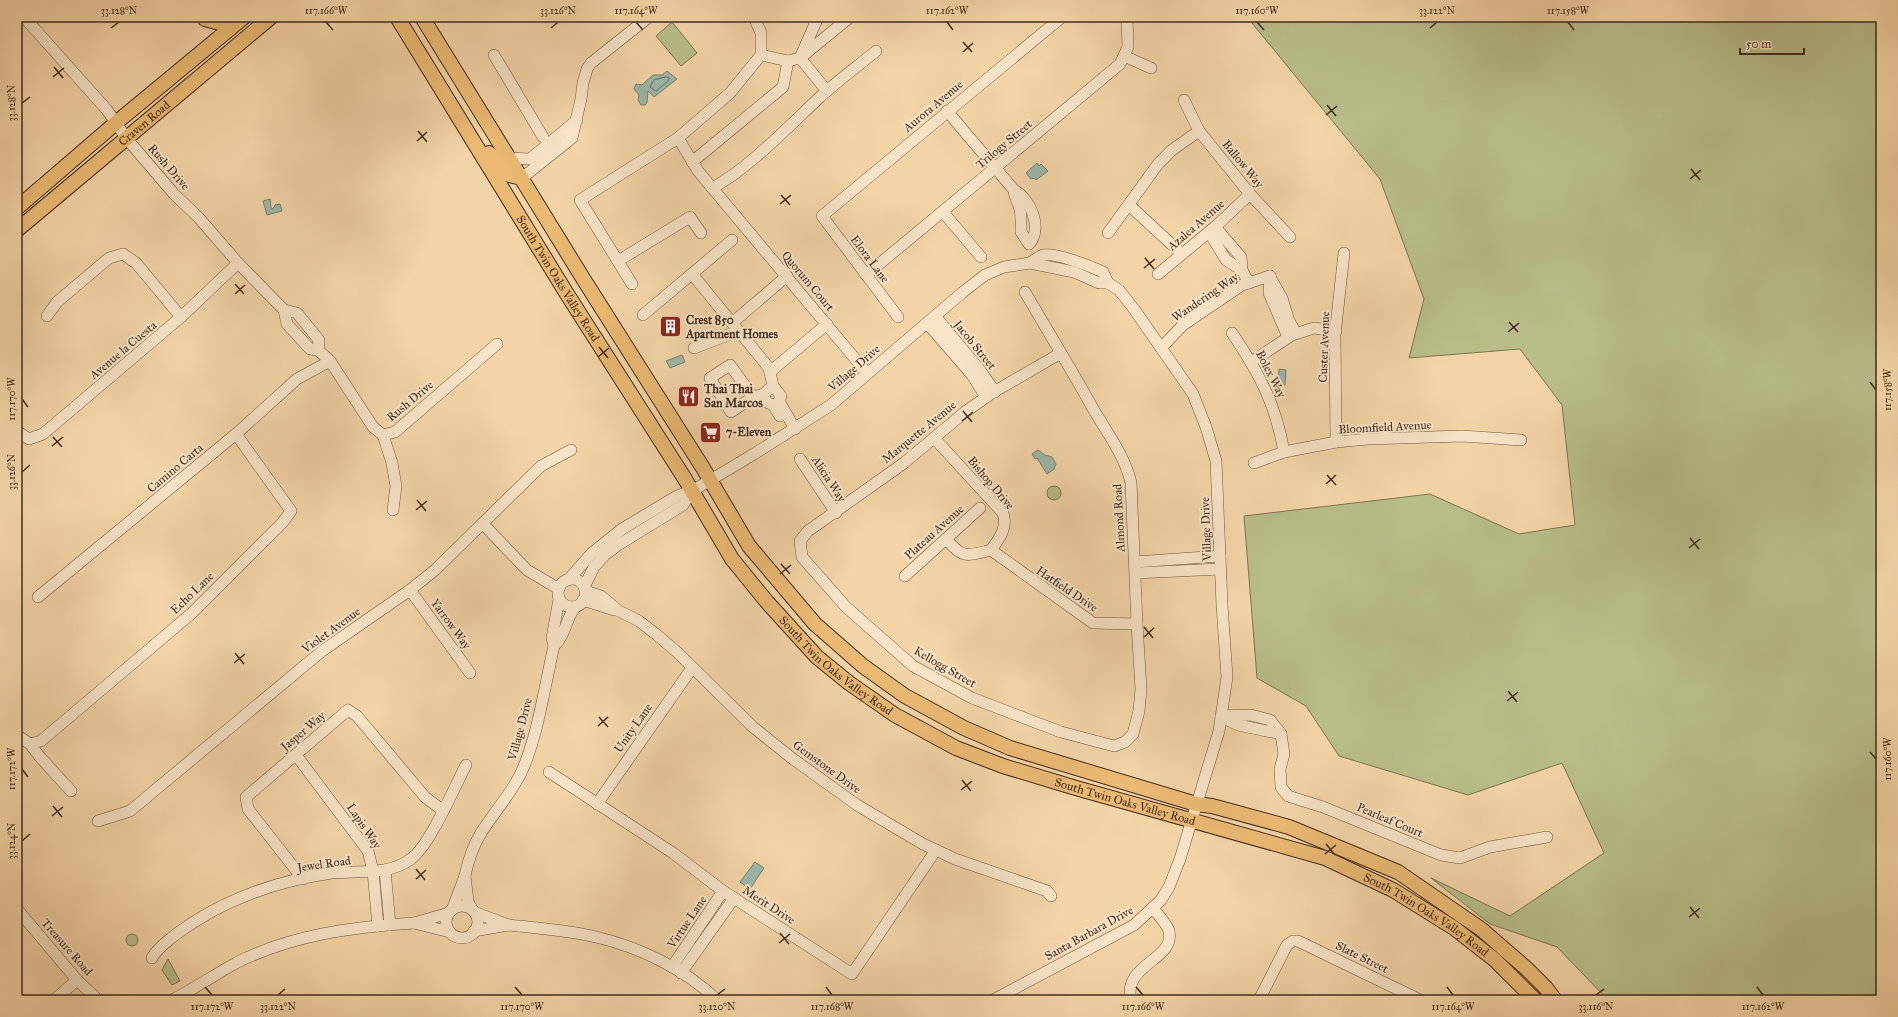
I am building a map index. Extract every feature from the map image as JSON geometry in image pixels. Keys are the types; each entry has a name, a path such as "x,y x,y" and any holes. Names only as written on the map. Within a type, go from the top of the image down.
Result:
{"main road":[{"path":"205,19 220,22 229,17"},
{"name":"Craven Road","path":"17,208 117,122 244,17"},
{"name":"Craven Road","path":"17,230 271,17"},
{"name":"South Twin Oaks Valley Road","path":"397,17 567,294 692,491 732,559 796,636 817,657 849,683 894,715 956,748 1003,766 1191,822 1325,858 1393,890 1454,928 1495,960 1534,1000"},
{"name":"South Twin Oaks Valley Road","path":"422,17 710,480 749,546 814,624 862,666 905,696 964,728 1010,748 1196,804 1212,806 1289,827 1398,872 1481,929 1527,969 1546,988 1555,1000"},
{"path":"471,137 493,157 509,175 522,178"}],"street":[{"name":"Rush Drive","path":"24,17 117,122 127,139 174,194 199,218 238,263 284,310 287,324 310,349 318,350 330,361 374,427 383,435 395,432 497,344"},
{"path":"522,178 572,138 587,69 601,55 649,17"},
{"path":"632,284 580,200 678,138 730,93 761,55 761,33 754,17"},
{"path":"800,58 818,17"},
{"path":"761,55 788,61 800,58 850,17"},
{"name":"Aurora Avenue","path":"822,216 1062,17"},
{"name":"Trilogy Street","path":"866,275 1120,64 1128,47 1127,17"},
{"path":"712,188 721,183 748,162 827,91 876,51"},
{"path":"494,55 543,137"},
{"path":"1124,56 1151,68"},
{"path":"800,58 827,91"},
{"path":"692,162 783,87 788,61"},
{"name":"Ballow Way","path":"1184,100 1199,131 1250,194 1290,237"},
{"path":"948,111 1014,190 1021,193 1036,222 1034,238 1029,244"},
{"path":"509,158 530,158 577,120"},
{"path":"1108,233 1158,164 1172,150 1199,131"},
{"name":"Quorum Court","path":"678,138 698,171 867,373"},
{"path":"1014,190 1014,196 1019,205 1022,219 1021,232 1029,244 1030,264"},
{"name":"Azalea Avenue","path":"1158,274 1212,230 1250,194"},
{"path":"1129,204 1182,254"},
{"path":"943,212 981,258"},
{"path":"618,261 690,216 701,233"},
{"name":"Elora Lane","path":"822,216 898,317"},
{"path":"1022,219 1033,216"},
{"path":"1212,230 1231,244 1241,256 1242,270 1249,283"},
{"path":"1212,230 1226,260 1242,270"},
{"path":"643,315 732,240"},
{"path":"1222,251 1231,244"},
{"name":"Custer Avenue","path":"1336,442 1336,331 1344,253"},
{"path":"47,316 57,302 109,258 123,254 136,263 181,317"},
{"name":"Village Drive","path":"450,911 465,876 471,853 480,834 521,774 532,742 554,646 552,638 559,594 564,582 568,580 582,562 606,540 677,496 692,491 792,431 831,405 867,373 985,275 1004,267 1030,264 1043,255 1079,262 1103,272 1108,283 1118,290 1134,309 1193,394 1206,427 1216,461 1220,569 1227,677 1219,730 1191,822"},
{"name":"Avenue la Cuesta","path":"17,431 29,438 43,434 181,317 238,263"},
{"path":"692,274 769,368 773,386 781,396 779,401 792,431"},
{"path":"694,348 735,327 787,276"},
{"name":"Wandering Way","path":"1161,348 1182,325 1242,285 1270,276 1282,298 1281,312 1292,336"},
{"name":"Almond Road","path":"1025,292 1128,470 1132,496 1136,573 1136,624 1141,689 1139,711 1133,734 1125,742"},
{"name":"Rush Drive","path":"284,310 297,313 312,330 319,340 318,350"},
{"name":"Jacob Street","path":"931,320 980,370 990,394"},
{"path":"770,372 827,324"},
{"path":"1251,362 1292,336 1314,328 1336,331"},
{"path":"301,339 312,330"},
{"name":"Bolex Way","path":"1232,334 1251,362 1270,397 1280,427 1284,452"},
{"name":"Marquette Avenue","path":"800,541 808,531 836,513 934,438 965,412 990,394 1061,352"},
{"name":"Camino Carta","path":"38,598 236,434 297,379 330,361"},
{"path":"752,397 764,394 773,386"},
{"path":"764,394 766,402 776,407 792,431"},
{"name":"Echo Lane","path":"30,744 41,741 192,613 283,522 291,511 236,434"},
{"path":"383,435 392,463 396,486 393,510"},
{"name":"Bloomfield Avenue","path":"1254,464 1284,452 1336,442 1368,439 1462,436 1521,440"},
{"name":"Bishop Drive","path":"934,438 1003,514 1006,521 1003,532 991,550"},
{"name":"Violet Avenue","path":"98,821 130,811 322,651 410,590 435,570 541,466 571,450"},
{"name":"Alicia Way","path":"800,459 836,513"},
{"name":"Village Drive","path":"554,646 560,641 566,622 582,596 594,567 605,555 618,545 682,505 692,491"},
{"name":"Plateau Avenue","path":"905,576 980,508"},
{"path":"483,524 527,570 559,594 564,604 582,596 576,580 568,580"},
{"path":"946,539 958,552 964,554 991,550"},
{"name":"Kellogg Street","path":"800,541 802,557 846,607 913,666 972,698 1061,732 1114,746 1125,742"},
{"name":"Hatfield Drive","path":"991,550 1093,623 1136,624"},
{"path":"1135,562 1220,556"},
{"path":"1136,573 1220,569"},
{"name":"Yarrow Way","path":"410,590 470,673"},
{"name":"Gemstone Drive","path":"582,596 618,611 639,622 657,635 753,727 793,759 857,805 890,826 955,859 1048,891 1052,896"},
{"name":"Unity Lane","path":"597,804 692,668"},
{"name":"Jasper Way","path":"303,879 248,809 246,797 348,710 357,716 425,797 442,810"},
{"name":"Pearleaf Court","path":"1221,716 1238,724 1259,723 1270,720 1281,734 1284,754 1280,769 1281,787 1288,796 1323,807 1441,856 1460,858 1490,847 1547,837"},
{"path":"17,735 30,744 71,791"},
{"name":"Lapis Way","path":"296,755 365,846 371,857 375,891 384,925"},
{"name":"Jewel Road","path":"152,958 156,951 184,928 236,899 281,883 332,873 385,870 399,866 412,859 426,842 466,765"},
{"name":"Merit Drive","path":"549,772 673,853 734,898 852,974 936,850"},
{"name":"Santa Barbara Drive","path":"993,1000 1121,933 1134,925 1153,908 1161,900 1176,872 1191,822"},
{"path":"384,925 386,890 385,870"},
{"name":"Village Drive","path":"465,876 468,902 473,911"},
{"path":"375,891 386,890"},
{"name":"Virtue Lane","path":"677,970 710,911 724,891"},
{"name":"Virtue Lane","path":"677,970 734,898"},
{"path":"414,924 450,911 459,906 508,925 596,937 628,947 677,970 717,1000"},
{"path":"1131,1000 1129,993 1131,981 1165,949 1170,939 1169,930 1153,908"},
{"path":"450,911 446,922 450,932"},
{"path":"473,911 478,922 474,931"},
{"path":"710,911 719,918"},
{"name":"Treasure Road","path":"18,913 77,980 98,1000"},
{"path":"172,1000 235,964 281,944 336,930 384,925 414,924 466,937 474,931 508,925"},
{"name":"Slate Street","path":"1259,1000 1287,945 1293,941 1306,944 1420,1000"},
{"path":"54,1000 77,980"}],"green space":[{"path":"1247,17 1881,17 1881,1000 1608,1000 1557,947 1490,924 1431,878 1510,916 1604,853 1562,763 1468,795 1339,756 1306,706 1257,678 1244,516 1430,494 1519,534 1575,525 1562,405 1520,349 1409,358 1424,299 1380,179"},
{"path":"672,22 697,53 681,66 656,36"},
{"path":"1051,486 1057,486 1061,490 1061,496 1057,500 1051,500 1047,496 1047,490"},
{"path":"130,934 134,934 138,940 134,946 130,946 126,942 126,938"},
{"path":"168,959 180,981 172,985 162,970"}],"water":[{"path":"667,71 677,79 654,97 648,91 647,103 645,105 641,105 638,100 639,95 634,89 636,84 642,85 653,75 662,75"},
{"path":"1037,163 1039,166 1041,164 1048,171 1036,180 1034,178 1031,179 1026,173"},
{"path":"270,199 271,208 273,209 275,205 280,204 282,211 267,215 263,201"},
{"path":"682,355 685,362 670,368 666,361"},
{"path":"1279,369 1286,370 1285,385 1278,384"},
{"path":"1038,450 1045,455 1052,457 1056,464 1054,469 1047,474 1037,458 1035,459 1032,454"},
{"path":"755,862 764,868 750,889 740,882"}],"place":[{"name":"Crest 850 Apartment Homes","path":"671,327"},
{"name":"Thai Thai San Marcos","path":"689,396"},
{"name":"7-Eleven","path":"711,432"}]}
